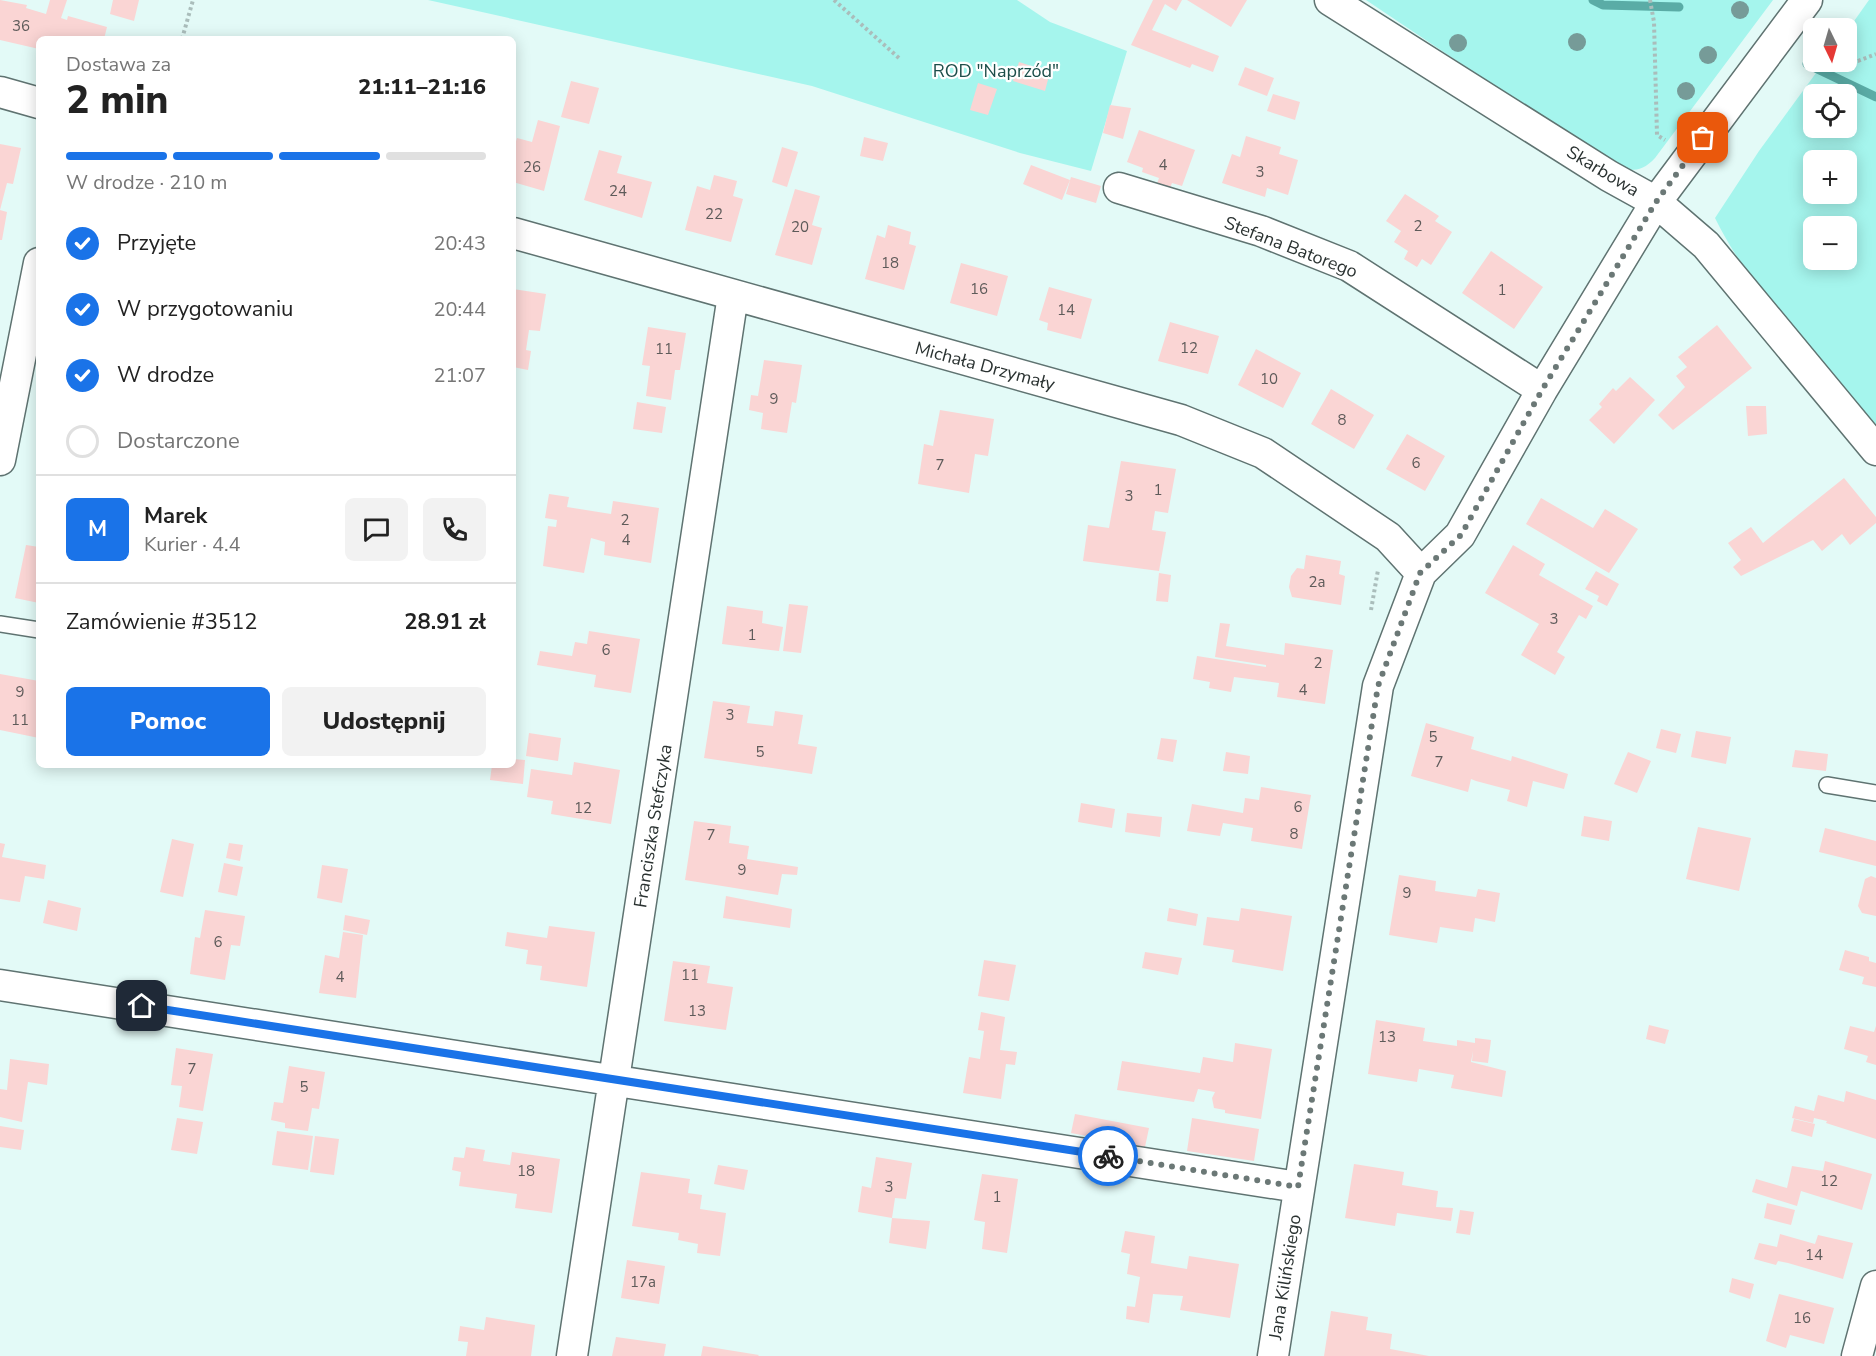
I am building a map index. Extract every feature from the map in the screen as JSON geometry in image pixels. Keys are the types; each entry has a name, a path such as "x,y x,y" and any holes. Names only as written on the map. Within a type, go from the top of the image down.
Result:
{"street":[{"name":"Skarbowa","path":"1330,0 1599,170 1656,202 1706,244 1876,450"},
{"name":"Jana Kilińskiego","path":"1273,1356 1378,686 1420,573 1461,535 1542,390 1656,202 1807,0"},
{"path":"0,92 36,102"},
{"name":"Stefana Batorego","path":"1119,188 1261,231 1349,266 1542,390"},
{"name":"Michała Drzymały","path":"516,234 1181,420 1263,453 1388,537 1420,573"},
{"path":"0,460 36,278"},
{"name":"Franciszka Stefczyka","path":"572,1356 733,295"},
{"path":"0,985 615,1078 1298,1187"},
{"path":"1857,1356 1876,1286"}],"lane":[{"path":"0,624 36,630"},
{"path":"1827,785 1876,793"}],"path":[{"path":"183,36 193,0"},
{"path":"834,0 899,58"},
{"path":"1650,0 1654,22 1657,135 1671,144"},
{"path":"1857,61 1876,54"}],"green space":[{"name":"ROD \"Naprzód\"","path":"428,0 1017,0 1050,22 1127,51 1091,171 1020,153 812,86"},
{"path":"1366,0 1773,0 1655,158 1642,168 1629,170 1618,169"},
{"path":"1869,0 1876,0 1876,427 1769,301 1749,275 1715,218 1759,151 1803,91 1803,138 1857,138 1857,84 1808,84 1817,72 1857,72 1856,18"}],"building":[{"path":"0,0 27,5 26,8 46,14 50,0 67,0 61,18 67,20 68,16 107,27 105,36 36,36 36,48 0,40"},
{"path":"113,0 139,0 134,21 110,14"},
{"path":"1153,0 1182,0 1176,11 1165,4 1152,30 1219,56 1213,72 1192,64 1190,68 1131,45"},
{"path":"1187,0 1247,0 1231,27"},
{"path":"1019,62 1050,72 1045,91 1013,81"},
{"path":"1245,67 1274,78 1267,96 1238,85"},
{"path":"571,81 599,88 589,124 561,117"},
{"path":"978,83 997,89 988,115 970,110"},
{"path":"1273,94 1300,102 1295,120 1267,111"},
{"path":"1110,105 1131,108 1123,139 1103,133"},
{"path":"538,120 560,126 544,191 516,183 517,138 532,142"},
{"path":"1139,130 1195,150 1182,186 1172,183 1168,193 1155,189 1159,178 1142,172 1143,168 1127,162"},
{"path":"1246,136 1281,147 1279,154 1298,160 1288,195 1267,188 1265,197 1222,183 1232,154 1240,157"},
{"path":"864,137 888,143 883,161 860,156"},
{"path":"0,144 21,148 13,184 7,183 0,210"},
{"path":"782,147 798,152 787,187 772,182"},
{"path":"599,150 622,156 617,173 652,182 642,218 584,200"},
{"path":"1031,165 1070,180 1062,200 1023,184"},
{"path":"714,175 737,181 733,196 743,199 731,242 685,230 697,186 710,190"},
{"path":"1071,177 1101,186 1096,203 1066,194"},
{"path":"795,189 820,196 812,225 822,228 812,265 775,255"},
{"path":"1405,194 1439,216 1435,221 1452,232 1431,265 1422,259 1417,267 1404,259 1408,251 1394,242 1401,231 1386,221"},
{"path":"0,210 7,212 2,240 0,240"},
{"path":"888,225 911,232 909,244 916,246 904,290 865,279 877,235 885,238"},
{"path":"1491,251 1543,287 1514,329 1462,293"},
{"path":"961,263 1008,276 997,316 950,303"},
{"path":"1049,287 1092,299 1081,339 1047,330 1048,323 1039,320"},
{"path":"516,289 546,294 540,331 529,330 526,350 531,351 528,370 516,368"},
{"path":"1170,322 1219,336 1208,374 1158,361"},
{"path":"1717,325 1752,368 1673,430 1658,415 1685,387 1676,376 1687,367 1678,357"},
{"path":"648,327 686,333 680,370 675,370 671,400 646,396 650,366 642,365"},
{"path":"1256,349 1301,373 1283,408 1238,385"},
{"path":"764,360 802,365 796,403 792,402 787,433 761,429 763,413 749,410 751,395 758,396"},
{"path":"1630,377 1655,400 1614,444 1589,420 1602,407 1599,404 1613,388 1616,391"},
{"path":"1331,389 1374,415 1354,449 1311,424"},
{"path":"637,402 666,407 662,433 633,429"},
{"path":"1746,406 1766,406 1767,434 1748,436"},
{"path":"940,410 994,419 988,456 975,454 969,493 918,484 924,444 933,446"},
{"path":"1407,434 1445,456 1425,491 1386,469"},
{"path":"1121,461 1176,469 1168,513 1155,511 1152,530 1166,532 1159,571 1083,561 1088,525 1109,528"},
{"path":"1844,478 1876,517 1876,523 1850,545 1842,534 1822,551 1813,540 1741,576 1733,567 1741,560 1728,543 1751,527 1763,543"},
{"path":"549,494 569,497 567,507 611,514 613,501 659,508 651,563 604,555 605,542 591,538 584,573 543,566 548,526 556,527 557,520 545,518"},
{"path":"1541,498 1593,528 1605,509 1638,529 1609,573 1526,524"},
{"path":"26,545 36,547 36,602 15,598"},
{"path":"1513,545 1545,564 1539,575 1593,606 1586,619 1579,615 1557,652 1565,657 1555,675 1521,655 1539,624 1485,593"},
{"path":"1306,555 1341,561 1339,574 1345,576 1341,605 1292,597 1289,587 1291,576 1297,568 1304,569"},
{"path":"1596,571 1619,584 1607,606 1597,601 1599,596 1585,589"},
{"path":"1159,573 1171,575 1168,602 1156,601"},
{"path":"789,604 808,606 801,653 783,651"},
{"path":"727,606 763,611 762,623 783,627 779,651 722,644"},
{"path":"1220,623 1230,624 1226,646 1284,655 1285,643 1333,650 1325,704 1277,697 1279,683 1234,677 1231,692 1209,688 1210,682 1193,679 1197,656 1266,667 1266,665 1215,657"},
{"path":"589,631 640,639 631,693 594,687 596,675 537,665 540,651 572,656 575,642 587,644"},
{"path":"0,674 36,680 36,737 0,730"},
{"path":"713,701 750,706 747,723 773,726 775,711 803,715 798,744 817,747 812,774 704,758"},
{"path":"1426,723 1474,737 1471,749 1511,761 1512,756 1568,774 1564,789 1533,781 1527,807 1507,801 1510,790 1471,779 1468,792 1411,776"},
{"path":"1661,729 1681,734 1676,753 1656,748"},
{"path":"1696,731 1731,737 1726,764 1691,757"},
{"path":"529,733 561,738 558,761 526,756"},
{"path":"1161,738 1177,740 1173,762 1157,759"},
{"path":"1795,750 1828,754 1826,771 1792,767"},
{"path":"1226,752 1250,756 1248,774 1223,771"},
{"path":"1628,752 1651,761 1637,793 1614,784"},
{"path":"516,759 525,760 523,784 490,780 492,768 516,768"},
{"path":"574,762 620,770 611,824 551,814 553,801 527,797 531,769 572,775"},
{"path":"1261,787 1311,795 1302,849 1251,841 1253,828 1223,823 1220,836 1187,831 1192,804 1243,813 1245,798 1259,800"},
{"path":"1081,803 1115,809 1112,828 1078,822"},
{"path":"1127,813 1162,817 1160,837 1125,832"},
{"path":"1584,816 1612,821 1609,841 1581,836"},
{"path":"694,821 731,826 729,843 749,846 747,859 798,867 797,875 782,874 778,895 685,880"},
{"path":"1698,827 1751,838 1739,891 1686,879"},
{"path":"1825,828 1876,841 1876,866 1819,852"},
{"path":"172,839 194,844 183,897 160,892"},
{"path":"0,843 5,844 2,857 46,865 44,879 25,876 20,902 0,899"},
{"path":"229,843 243,845 240,861 226,858"},
{"path":"224,863 243,867 237,896 218,892"},
{"path":"322,865 348,869 342,903 317,898"},
{"path":"1399,875 1436,881 1435,891 1476,897 1478,889 1500,893 1495,922 1475,918 1473,932 1440,927 1437,943 1389,935"},
{"path":"1871,876 1876,878 1876,916 1862,913 1858,906 1865,879"},
{"path":"726,896 792,909 790,928 723,918"},
{"path":"48,900 81,908 77,931 43,923"},
{"path":"1169,908 1198,914 1196,926 1167,921"},
{"path":"1241,908 1292,916 1283,971 1232,962 1234,950 1203,945 1207,917 1239,921"},
{"path":"205,910 245,916 240,946 231,945 225,980 190,974 195,937 200,938"},
{"path":"345,915 370,920 367,935 343,930"},
{"path":"549,926 595,932 587,987 540,980 542,966 526,964 528,950 505,946 507,932 547,938"},
{"path":"343,932 363,935 356,998 319,993 325,955 339,958"},
{"path":"1845,950 1869,957 1869,961 1876,963 1876,987 1862,984 1864,977 1839,970"},
{"path":"1145,952 1182,958 1178,975 1142,968"},
{"path":"984,960 1016,965 1009,1001 978,996"},
{"path":"673,961 710,966 707,983 733,987 726,1030 664,1021"},
{"path":"981,1012 1005,1017 1000,1050 1017,1052 1015,1065 1006,1064 1001,1099 963,1093 969,1057 980,1059 984,1031 978,1030"},
{"path":"1376,1020 1425,1028 1423,1041 1457,1046 1457,1040 1475,1043 1475,1038 1491,1040 1488,1063 1472,1061 1473,1051 1471,1062 1506,1071 1502,1097 1451,1088 1454,1075 1419,1069 1417,1082 1368,1074"},
{"path":"1649,1025 1669,1030 1665,1044 1646,1039"},
{"path":"1850,1026 1874,1032 1876,1026 1876,1065 1866,1062 1868,1056 1844,1049"},
{"path":"1235,1043 1272,1049 1261,1119 1225,1113 1225,1110 1214,1108 1212,1098 1215,1092 1198,1089 1194,1102 1117,1090 1122,1061 1200,1073 1203,1057 1233,1062"},
{"path":"176,1048 213,1054 203,1111 179,1107 182,1086 171,1085"},
{"path":"10,1059 49,1064 47,1085 28,1082 22,1122 0,1117 0,1089 7,1090"},
{"path":"289,1066 325,1072 319,1109 312,1108 308,1131 285,1128 285,1123 271,1120 274,1102 283,1103"},
{"path":"1846,1091 1876,1100 1876,1139 1826,1123 1827,1121 1814,1118 1813,1123 1792,1118 1795,1106 1814,1111 1818,1095 1844,1102"},
{"path":"1075,1114 1149,1128 1145,1147 1071,1133"},
{"path":"177,1118 203,1122 197,1154 171,1150"},
{"path":"1192,1118 1259,1129 1254,1161 1187,1151"},
{"path":"1794,1119 1815,1124 1812,1137 1791,1131"},
{"path":"0,1126 24,1130 21,1150 0,1147"},
{"path":"277,1131 313,1136 308,1170 272,1165"},
{"path":"315,1136 339,1139 334,1175 310,1172"},
{"path":"466,1147 485,1150 483,1161 510,1165 512,1152 560,1159 552,1213 515,1208 517,1194 459,1186 461,1172 452,1170 454,1157 464,1158"},
{"path":"876,1157 912,1163 906,1199 895,1198 892,1218 858,1212 862,1186 871,1188"},
{"path":"1825,1161 1872,1174 1862,1210 1801,1191 1797,1206 1752,1192 1756,1179 1787,1188 1792,1166 1823,1171"},
{"path":"1354,1164 1404,1172 1402,1185 1438,1191 1436,1207 1453,1208 1451,1221 1397,1213 1395,1226 1345,1218"},
{"path":"718,1165 748,1170 744,1190 714,1184"},
{"path":"641,1172 690,1179 688,1193 702,1195 700,1209 726,1213 720,1256 697,1253 698,1244 678,1240 679,1233 632,1226"},
{"path":"982,1174 1018,1179 1007,1253 982,1249 985,1222 974,1220"},
{"path":"1767,1203 1795,1210 1791,1225 1764,1218"},
{"path":"1460,1210 1474,1212 1470,1235 1456,1233"},
{"path":"892,1218 930,1221 926,1249 889,1243"},
{"path":"1125,1231 1155,1236 1151,1263 1187,1269 1189,1256 1239,1264 1230,1318 1180,1310 1183,1296 1153,1294 1149,1323 1126,1319 1127,1306 1135,1307 1140,1277 1127,1274 1130,1254 1121,1252"},
{"path":"1780,1234 1815,1244 1818,1235 1853,1243 1843,1279 1788,1263 1778,1261 1776,1265 1754,1259 1759,1243 1777,1247"},
{"path":"627,1260 665,1266 659,1304 621,1298"},
{"path":"1732,1278 1754,1284 1750,1299 1729,1292"},
{"path":"1779,1294 1834,1308 1824,1344 1790,1335 1786,1348 1766,1341"},
{"path":"1331,1311 1368,1317 1366,1330 1392,1334 1390,1349 1429,1356 1324,1356"},
{"path":"486,1317 535,1325 531,1356 466,1356 468,1342 458,1341 460,1326 484,1330"},
{"path":"616,1337 666,1344 664,1356 612,1356"},
{"path":"703,1346 759,1355 701,1356"}],"waterway":[{"path":"1593,0 1603,5 1679,7"},
{"path":"1824,72 1876,97"}],"way so far":[{"path":"1108,1156 1298,1187 1378,686 1420,573 1461,535 1542,390 1656,202 1703,138"}],"route":[{"path":"142,1006 1108,1156"}]}
